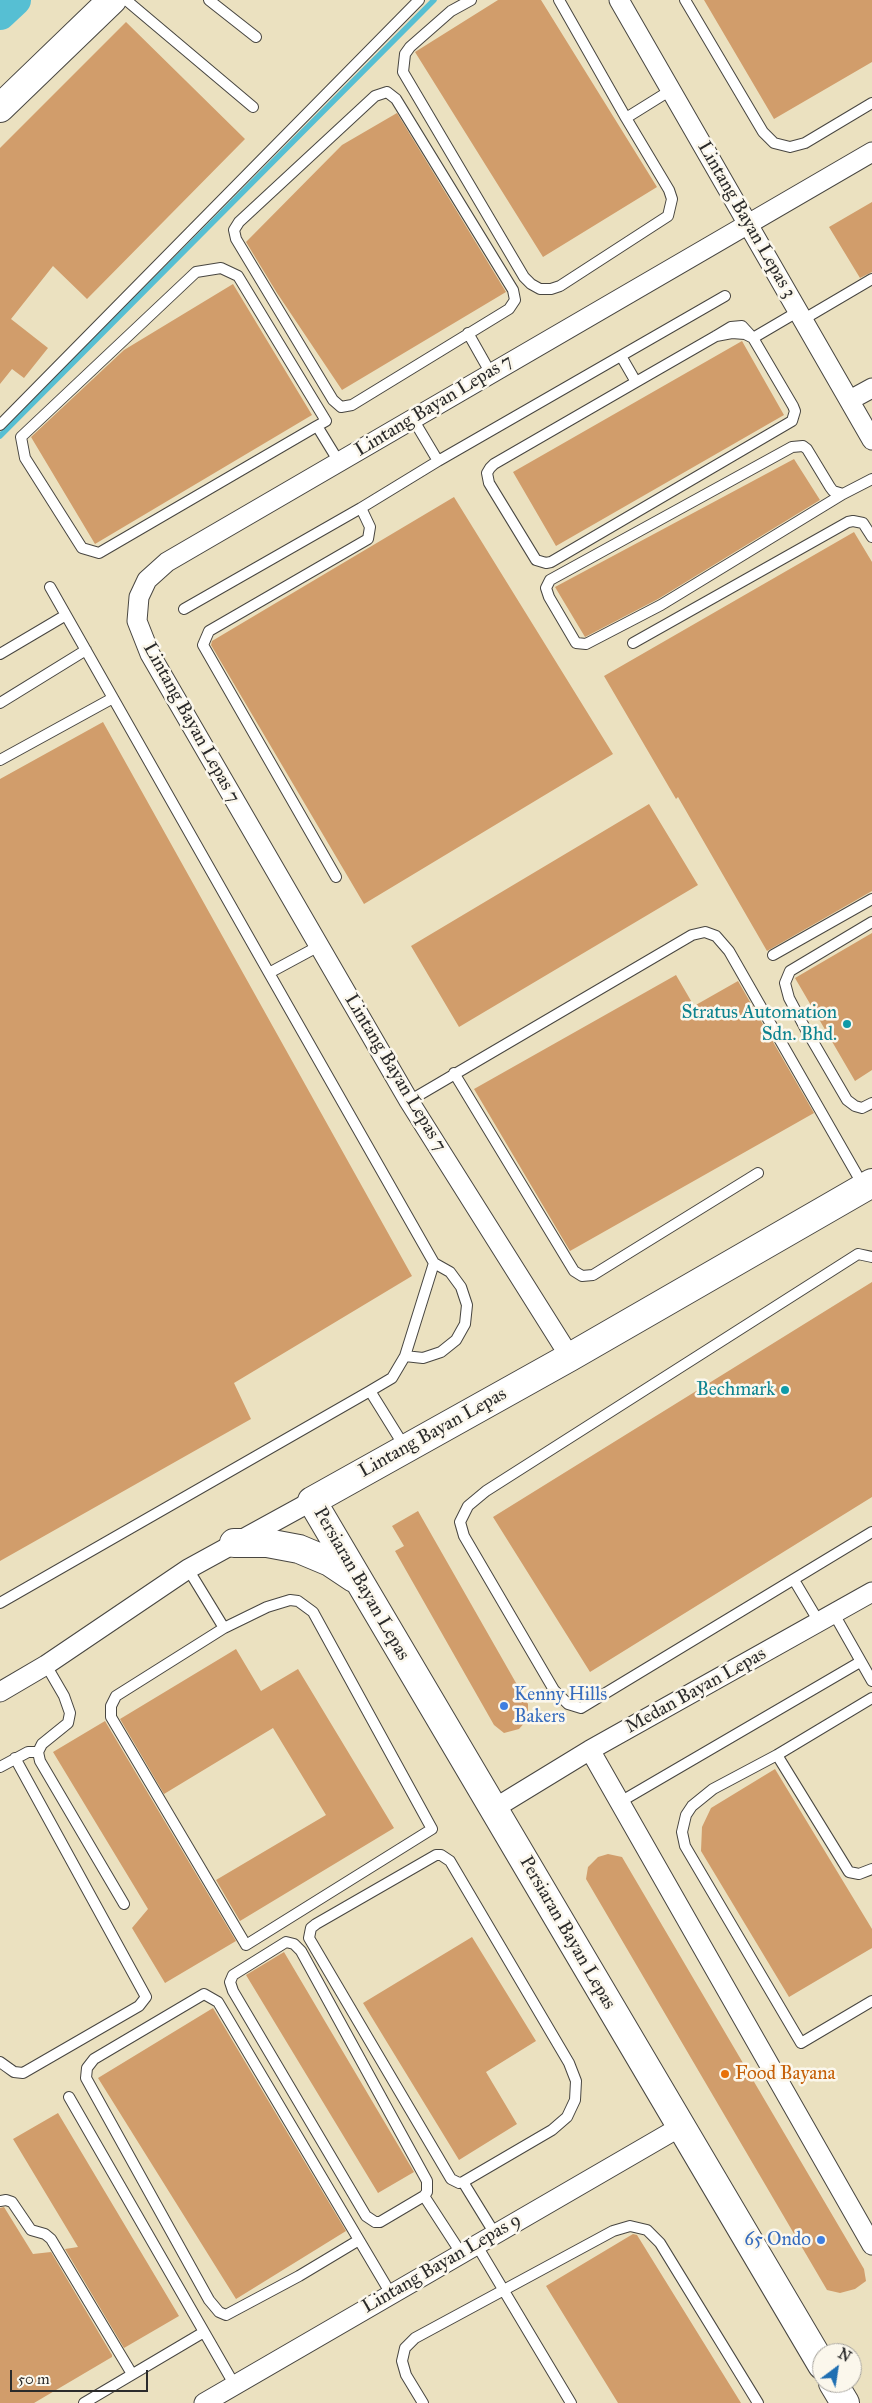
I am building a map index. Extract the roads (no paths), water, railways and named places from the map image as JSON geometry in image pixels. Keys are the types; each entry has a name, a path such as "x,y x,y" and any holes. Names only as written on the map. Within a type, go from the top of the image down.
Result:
{"street":[{"path":"0,108 112,0"},
{"name":"Lintang Bayan Lepas 3","path":"620,0 872,440"},
{"name":"Lintang Bayan Lepas 7","path":"570,1357 409,1100 150,654 137,621 139,597 146,580 167,562 490,372 872,152"},
{"path":"850,400 872,388"},
{"name":"Lintang Bayan Lepas","path":"0,1692 46,1664 188,1569 570,1357 868,1186"},
{"name":"Persiaran Bayan Lepas","path":"312,1500 812,2348"},
{"path":"234,1543 267,1543 299,1549 330,1562 358,1580"},
{"name":"Medan Bayan Lepas","path":"495,1808 590,1750 827,1618 871,1596"},
{"path":"590,1750 872,2245"},
{"name":"Lintang Bayan Lepas 9","path":"204,2403 680,2127"}],"lane":[{"path":"126,0 253,107"},
{"path":"209,0 256,37"},
{"path":"0,425 419,0"},
{"path":"471,0 451,12 410,46 405,54 403,72 518,268 531,284 540,289 551,289 560,286 668,216 672,199 669,190 559,0"},
{"path":"685,0 763,132 774,143 790,147 805,143 872,103"},
{"path":"626,118 672,90"},
{"path":"386,92 392,94 515,295 513,306 468,333 352,405 341,406 333,400 236,239 236,225 375,96 386,92"},
{"path":"221,268 238,276 243,284 326,421 317,426 99,553 82,548 25,458 20,437 196,272 221,268"},
{"path":"754,338 872,279"},
{"path":"184,609 725,296"},
{"path":"736,325 746,328 754,338 793,406 795,411 792,421 551,562 546,563 536,560 489,483 487,473 490,468 736,325"},
{"path":"468,333 490,372"},
{"path":"621,356 636,382"},
{"path":"413,419 438,461"},
{"path":"317,426 339,462"},
{"path":"843,494 833,491 807,449 803,446 792,447 550,580 546,588 548,598 576,643 586,644 661,605 843,494 872,479"},
{"path":"336,877 203,644 209,631 368,539 370,527 361,508"},
{"path":"633,643 848,522 863,523 872,537"},
{"path":"50,587 434,1263 450,1272 461,1287 466,1305 464,1324 456,1340 441,1352 423,1358 405,1356"},
{"path":"0,654 66,615"},
{"path":"0,704 86,650"},
{"path":"0,760 113,698"},
{"path":"773,955 872,899"},
{"path":"872,922 790,971 785,983 789,998 847,1100 855,1106 862,1108 872,1103"},
{"path":"409,1100 692,935 705,932 716,936 729,951 868,1186"},
{"path":"269,973 319,946"},
{"path":"454,1074 574,1271 582,1276 593,1275 758,1173"},
{"path":"872,1257 858,1254 486,1491 468,1506 460,1522 464,1536 554,1690 568,1704 581,1708 872,1532"},
{"path":"0,1603 392,1378 405,1356 434,1263"},
{"path":"370,1390 406,1449"},
{"path":"188,1569 224,1628"},
{"path":"794,1580 827,1618 872,1681"},
{"path":"290,1600 298,1602 313,1612 432,1830 246,1945 111,1717 111,1706 116,1696 224,1628 266,1607 290,1600"},
{"path":"620,1802 860,1662"},
{"path":"46,1664 64,1696 70,1713 68,1723 42,1744 38,1752 40,1761 124,1904"},
{"path":"872,1698 777,1755 712,1789 692,1806 686,1814 682,1832 685,1846 802,2043 872,2001"},
{"path":"0,1766 28,1752 38,1752"},
{"path":"777,1755 849,1872 859,1874 872,1869"},
{"path":"0,2062 14,2072 23,2073 139,2006 146,1997 15,1758"},
{"path":"436,1855 442,1855 450,1861 569,2063 576,2081 575,2100 567,2117 552,2130 463,2182 458,2183 451,2179 309,1938 312,1928 316,1924 436,1855"},
{"path":"286,1942 294,1944 301,1951 427,2181 427,2192 424,2196 380,2222 375,2222 366,2216 233,1991 230,1982 233,1975 286,1942"},
{"path":"360,2240 299,2276 226,2315 219,2312 209,2300 86,2078 87,2068 94,2059 204,1994 210,1996 218,2002 360,2240 391,2294"},
{"path":"69,2097 234,2384"},
{"path":"463,2182 494,2234"},
{"path":"424,2196 504,2291 571,2403"},
{"path":"0,2201 12,2202 31,2230 45,2234 51,2239 132,2374"},
{"path":"423,2403 406,2375 402,2361 406,2348 415,2338 613,2231 630,2226 647,2230 660,2243 758,2403"},
{"path":"84,2403 204,2332"}],"waterway":[{"path":"0,14 15,0"},
{"path":"0,436 434,0"}],"place":[{"name":"Stratus Automation Sdn. Bhd.","path":"847,1024"},
{"name":"Bechmark","path":"785,1390"},
{"name":"Kenny Hills Bakers","path":"504,1706"},
{"name":"Food Bayana","path":"725,2074"},
{"name":"65 Ondo","path":"821,2240"}]}
